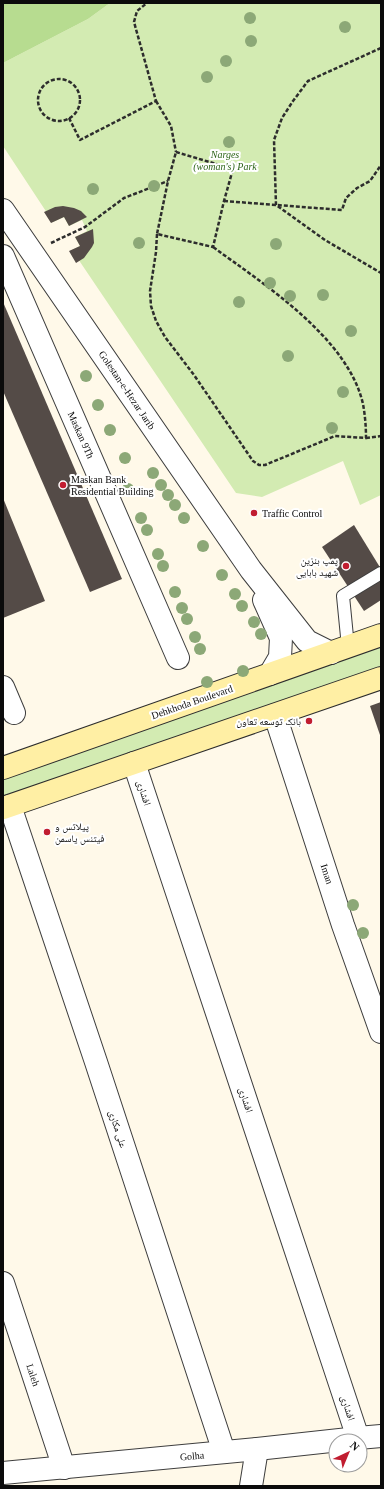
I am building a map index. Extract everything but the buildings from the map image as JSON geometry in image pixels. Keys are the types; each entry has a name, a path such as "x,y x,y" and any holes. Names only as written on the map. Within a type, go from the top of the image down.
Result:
{"main road":[{"name":"Dehkhoda Boulevard","path":"3,768 381,635"},
{"path":"7,807 381,678"}],"street":[{"name":"Golestan-e-Hezar Jarib","path":"3,210 9,230 33,253 251,570"},
{"path":"4,263 33,253"},
{"name":"Maskan 9Th","path":"4,263 178,658"},
{"path":"251,570 307,641 340,650"},
{"path":"251,570 281,638 280,657 270,674"},
{"path":"3,687 14,713"},
{"name":"Iman","path":"275,715 343,924 381,1032"},
{"name":"افشاری","path":"134,763 356,1433"},
{"name":"علی مکاری","path":"7,807 99,1069 224,1452"},
{"name":"Laleh","path":"3,1283 64,1468"},
{"name":"Golha","path":"368,1437 381,1436"},
{"name":"Golha","path":"3,1473 257,1450 328,1442"},
{"path":"251,1486 257,1450"}],"lane":[{"path":"340,650 343,596 381,573"}],"path":[{"path":"147,3 137,11 134,22 156,101 171,126 176,152 156,234 156,252 150,291 151,306 156,321 165,337 190,370 253,461 259,465 265,465 336,436 366,438 381,436"},
{"path":"276,205 274,140 282,118 293,101 308,81 381,48"},
{"path":"56,79 69,81 78,91 80,105 77,112 69,118 59,121 52,120 45,116 41,111 38,104 40,91 49,81 56,79"},
{"path":"69,118 80,140 156,101"},
{"path":"176,152 233,169 213,247"},
{"path":"224,201 342,210 346,198 357,188 370,181 381,164"},
{"path":"33,253 85,227 124,198 168,181"},
{"path":"276,205 325,240 381,273"},
{"path":"156,234 213,247 292,306 314,328 346,366 361,397 365,419 366,438"}],"green space":[{"path":"3,3 110,3 88,19 3,63"},
{"name":"Narges (woman's) Park","path":"110,3 381,3 381,495 360,505 343,461 262,497 236,493 72,250 80,246 75,237 87,231 82,220 69,226 64,217 53,222 3,146 3,63 88,19"},
{"path":"381,635 381,678 3,808 3,768"}],"place":[{"name":"Maskan Bank Residential Building","path":"63,485"},
{"name":"Traffic Control","path":"254,513"},
{"name":"پمپ بنزین شهید بابایی","path":"346,566"},
{"name":"بانک توسعه تعاون","path":"309,721"},
{"name":"پیلاتس و فیتنس یاسمن","path":"47,832"}]}
